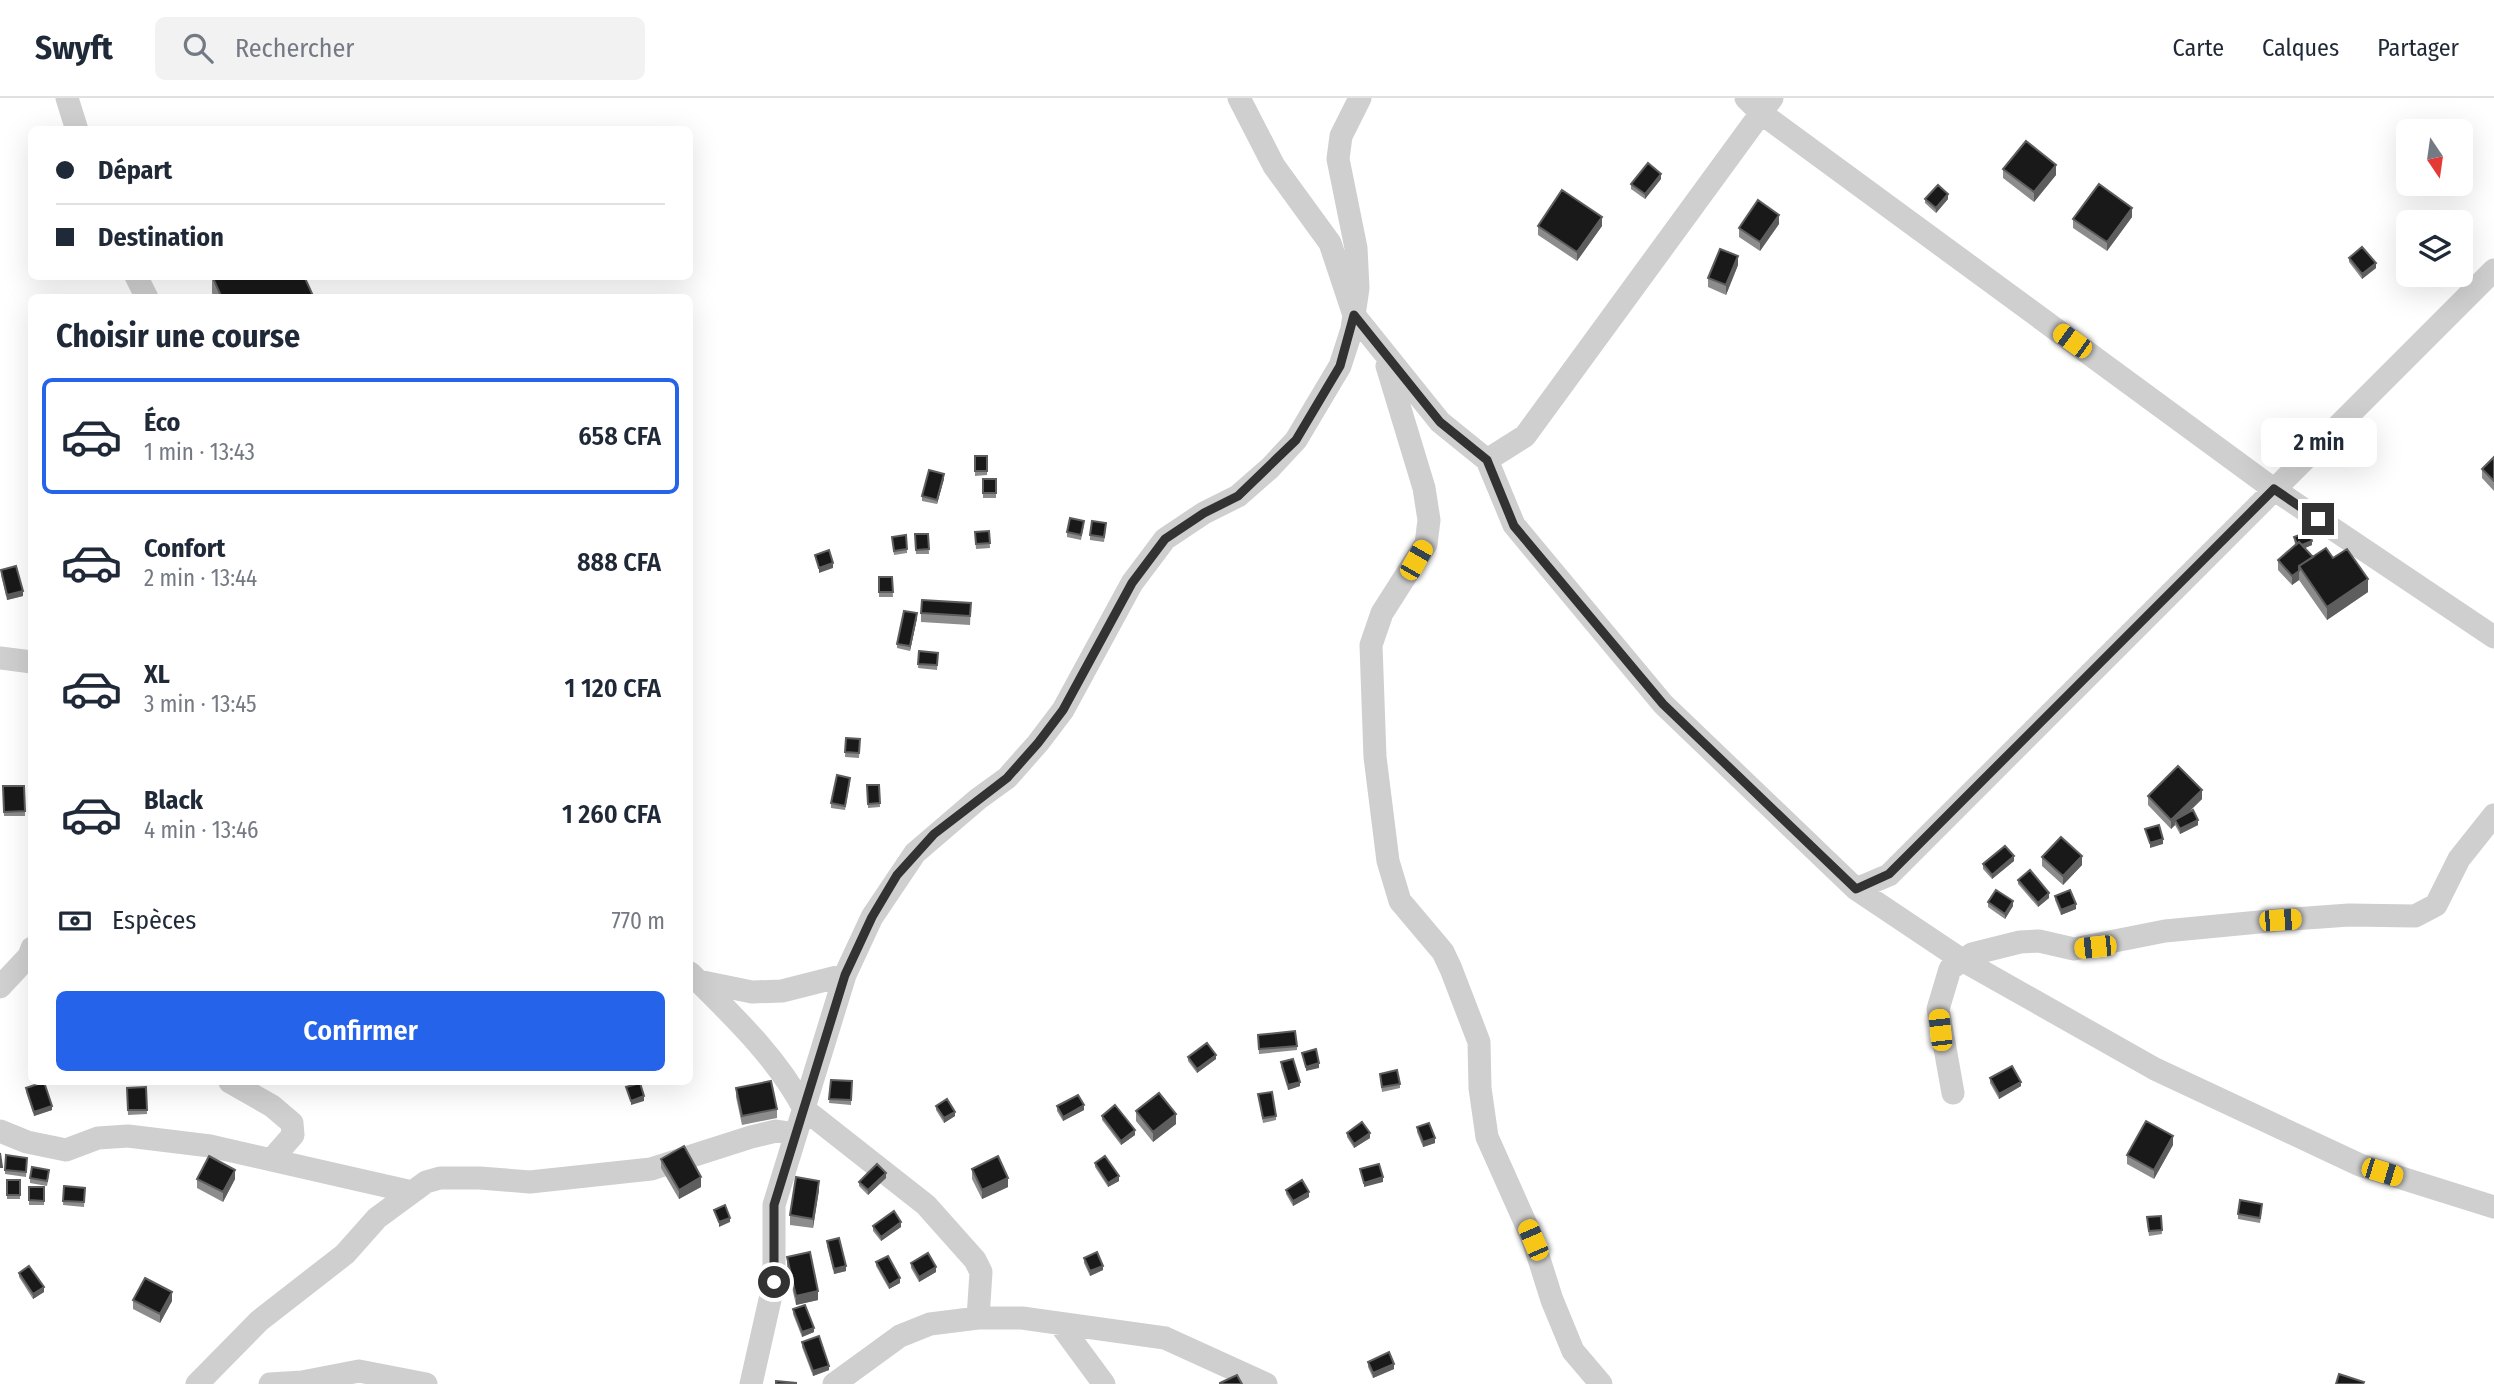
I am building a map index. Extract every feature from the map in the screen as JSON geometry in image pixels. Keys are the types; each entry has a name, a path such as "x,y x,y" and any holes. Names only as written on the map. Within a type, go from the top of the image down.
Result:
{"street":[{"path":"66,98 75,126"},
{"path":"1239,98 1274,166 1331,243 1354,315 1440,422 1487,460 1514,526 1663,704 1856,889 1962,960 2155,1069 2360,1166 2494,1207"},
{"path":"758,1382 774,1282 774,1205 845,975 872,917 915,853 1007,778 1063,710 1132,583 1165,539 1204,513 1238,496 1296,440 1340,366 1354,315 1358,288 1356,248 1338,159 1341,136 1360,98"},
{"path":"1487,460 1525,436 1760,103 2274,489 2494,637"},
{"path":"1856,889 1889,874 2494,270"},
{"path":"1377,346 1396,392 1423,488 1429,520 1426,544 1382,612 1371,645 1375,757 1388,861 1400,901 1443,953 1451,968 1479,1042 1480,1088 1488,1137 1533,1240 1552,1300 1573,1351 1601,1384"},
{"path":"0,658 28,662"},
{"path":"1954,1093 1938,1009 1950,969 1972,954 2020,942 2039,941 2074,949 2165,931 2349,915 2416,916 2436,905 2459,859 2494,815"},
{"path":"0,987 28,957"},
{"path":"694,977 752,992 782,991 845,975"},
{"path":"694,977 744,1027 794,1090 804,1109 926,1205 975,1260 981,1272 978,1318"},
{"path":"235,1085 272,1106 292,1123 293,1135 272,1159"},
{"path":"0,1131 27,1142 66,1150 98,1138 128,1136 210,1146 412,1192"},
{"path":"197,1384 259,1321 345,1254 377,1218 426,1182 440,1178 530,1182 652,1169 751,1137 776,1131 796,1134"},
{"path":"834,1384 900,1336 930,1324 978,1318 1059,1322 1166,1338 1263,1383"},
{"path":"1059,1322 1104,1384"},
{"path":"270,1384 302,1382 359,1371 426,1384"}],"building":[{"path":"2026,141 2056,165 2034,192 2003,169"},
{"path":"1648,163 1661,174 1645,194 1631,184"},
{"path":"2099,184 2132,208 2107,242 2073,219"},
{"path":"1938,185 1948,194 1936,208 1925,199"},
{"path":"1562,190 1602,217 1577,252 1538,226"},
{"path":"1758,200 1779,215 1760,242 1739,228"},
{"path":"2362,247 2376,263 2362,274 2349,258"},
{"path":"1720,249 1738,256 1726,285 1708,278"},
{"path":"214,280 306,280 312,294 220,294"},
{"path":"975,456 987,456 987,471 975,471"},
{"path":"2494,457 2494,481 2482,469"},
{"path":"929,470 944,474 937,500 922,496"},
{"path":"983,479 996,479 996,493 983,493"},
{"path":"1070,518 1084,521 1081,535 1067,532"},
{"path":"1092,521 1106,523 1104,537 1090,535"},
{"path":"989,531 990,543 976,544 975,532"},
{"path":"2309,531 2312,541 2297,544 2294,537"},
{"path":"915,534 928,534 929,549 916,550"},
{"path":"906,535 907,549 894,551 892,537"},
{"path":"2299,542 2313,557 2299,566 2299,571 2292,576 2278,560"},
{"path":"2326,548 2333,558 2347,549 2368,579 2327,607 2299,566"},
{"path":"829,550 833,563 819,568 815,555"},
{"path":"16,566 23,591 7,595 1,570"},
{"path":"879,577 892,577 893,592 879,592"},
{"path":"922,600 971,603 970,616 921,613"},
{"path":"904,611 917,613 910,646 897,644"},
{"path":"919,651 938,653 937,665 918,664"},
{"path":"846,738 860,739 859,753 845,752"},
{"path":"2178,766 2202,790 2171,820 2148,796"},
{"path":"837,775 850,778 845,806 831,803"},
{"path":"867,785 879,785 880,803 868,804"},
{"path":"3,786 24,786 25,811 4,812"},
{"path":"2193,810 2198,820 2180,829 2175,820"},
{"path":"2159,825 2163,839 2150,843 2145,829"},
{"path":"2061,837 2082,856 2063,876 2042,857"},
{"path":"2005,846 2014,856 1992,875 1983,864"},
{"path":"2030,870 2049,893 2038,903 2018,880"},
{"path":"1996,890 2013,901 2005,914 1988,902"},
{"path":"2070,890 2076,904 2061,910 2055,896"},
{"path":"1295,1031 1297,1046 1259,1049 1258,1035"},
{"path":"1207,1043 1216,1055 1197,1069 1188,1057"},
{"path":"1316,1049 1319,1063 1306,1067 1302,1053"},
{"path":"1293,1059 1300,1082 1288,1085 1281,1062"},
{"path":"2012,1066 2021,1082 1999,1094 1990,1078"},
{"path":"1397,1070 1400,1084 1382,1087 1380,1074"},
{"path":"831,1080 852,1081 851,1100 829,1099"},
{"path":"771,1081 777,1109 742,1116 736,1088"},
{"path":"45,1085 52,1106 34,1112 26,1088"},
{"path":"641,1085 644,1096 631,1101 626,1087"},
{"path":"146,1087 147,1110 128,1110 127,1088"},
{"path":"1272,1092 1276,1116 1263,1118 1258,1094"},
{"path":"1159,1093 1176,1114 1153,1132 1136,1111"},
{"path":"1078,1095 1084,1105 1063,1117 1057,1106"},
{"path":"947,1099 955,1112 944,1118 936,1106"},
{"path":"1115,1105 1135,1130 1121,1141 1102,1116"},
{"path":"2146,1121 2173,1136 2154,1170 2127,1155"},
{"path":"1362,1122 1370,1133 1354,1144 1347,1133"},
{"path":"1429,1123 1435,1138 1423,1142 1417,1127"},
{"path":"684,1146 701,1177 679,1190 661,1159"},
{"path":"6,1155 27,1158 26,1172 5,1170"},
{"path":"209,1156 235,1170 223,1192 197,1179"},
{"path":"998,1156 1008,1178 982,1190 972,1169"},
{"path":"1105,1156 1119,1176 1108,1183 1095,1163"},
{"path":"877,1164 886,1173 868,1190 859,1182"},
{"path":"1379,1164 1383,1177 1364,1183 1360,1169"},
{"path":"32,1167 49,1170 47,1181 30,1178"},
{"path":"796,1177 819,1181 813,1219 790,1215"},
{"path":"7,1180 20,1180 20,1195 7,1195"},
{"path":"1302,1180 1309,1192 1293,1201 1286,1190"},
{"path":"64,1186 85,1188 84,1202 63,1201"},
{"path":"29,1187 44,1187 44,1201 29,1200"},
{"path":"2240,1200 2262,1204 2260,1218 2238,1214"},
{"path":"725,1205 730,1218 719,1222 714,1210"},
{"path":"894,1211 901,1222 881,1237 873,1226"},
{"path":"2161,1216 2162,1230 2149,1231 2147,1217"},
{"path":"839,1238 846,1266 834,1269 827,1241"},
{"path":"810,1252 818,1291 796,1296 787,1257"},
{"path":"1097,1252 1103,1266 1090,1271 1084,1258"},
{"path":"928,1253 936,1267 919,1277 911,1263"},
{"path":"888,1256 900,1278 889,1285 876,1262"},
{"path":"29,1266 44,1287 33,1294 19,1273"},
{"path":"145,1278 172,1292 160,1314 133,1300"},
{"path":"805,1305 814,1328 802,1332 793,1309"},
{"path":"819,1336 829,1366 813,1371 802,1342"},
{"path":"1389,1352 1394,1364 1373,1373 1368,1362"},
{"path":"2339,1374 2364,1382 2336,1384"},
{"path":"1237,1375 1242,1384 1220,1384 1220,1383"},
{"path":"776,1381 796,1383 796,1384 776,1384"}],"route":[{"path":"774,1282 774,1205 845,975 872,917 897,875 934,834 1007,778 1038,743 1063,710 1132,583 1165,539 1180,527 1238,496 1296,440 1340,366 1354,315 1440,422 1487,460 1514,526 1663,704 1856,889 1889,874 2274,489 2318,519"}]}
